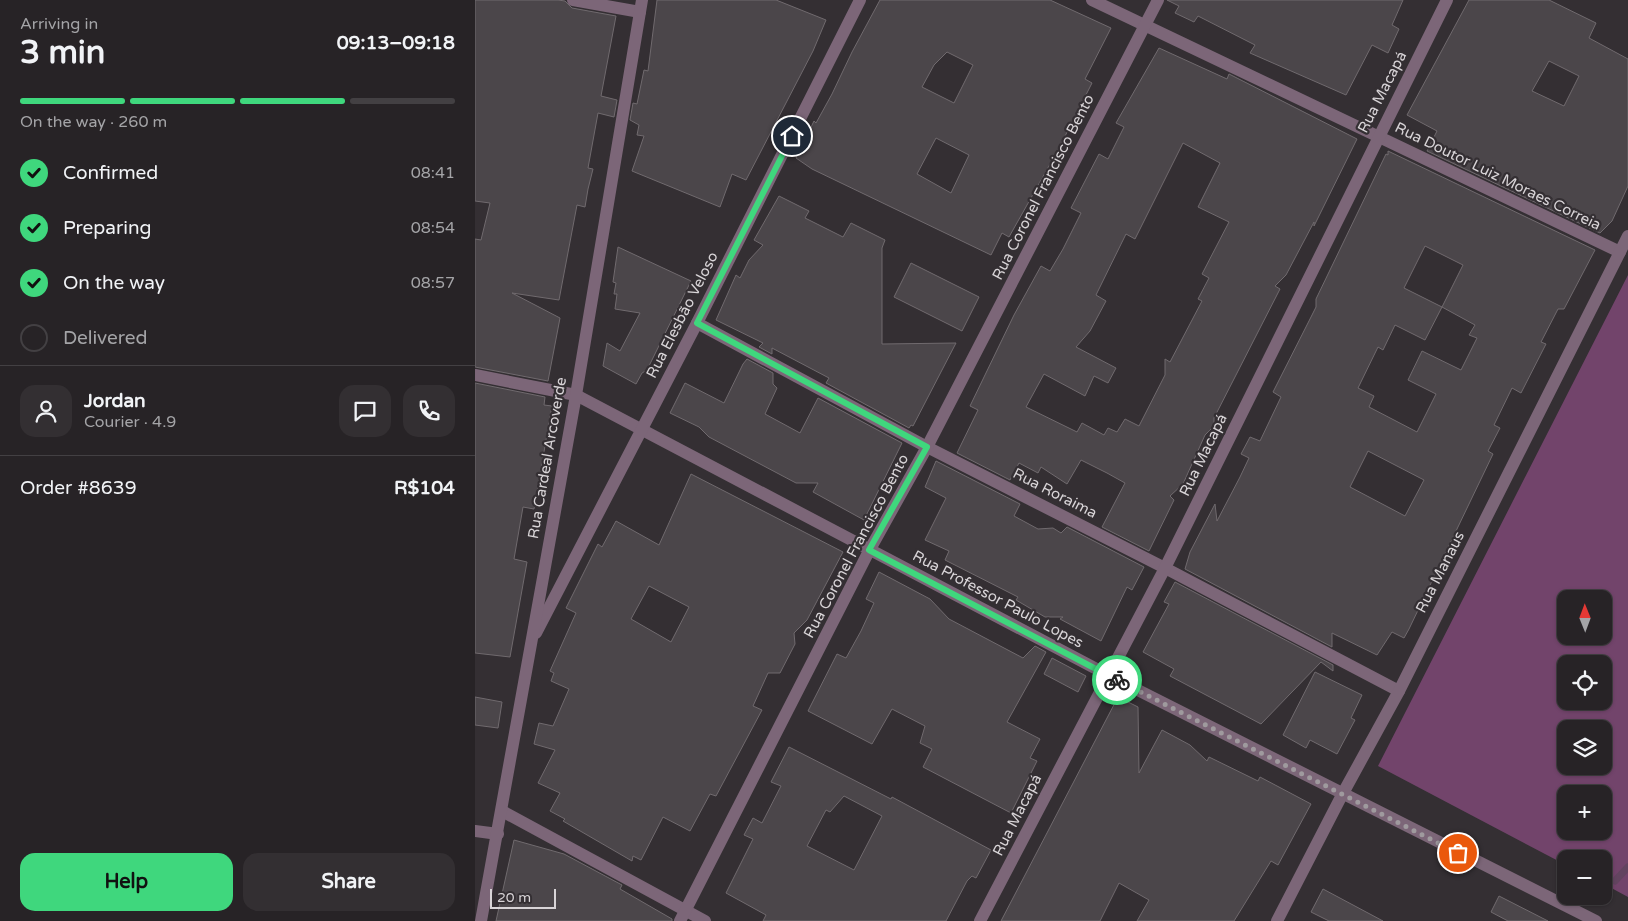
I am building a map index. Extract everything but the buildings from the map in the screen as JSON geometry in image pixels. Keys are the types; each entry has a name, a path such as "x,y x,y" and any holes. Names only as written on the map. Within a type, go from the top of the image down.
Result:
{"street":[{"path":"573,0 641,6"},
{"name":"Rua Elesbão Veloso","path":"530,644 697,323 860,0"},
{"name":"Rua Doutor Luiz Moraes Correia","path":"1092,0 1145,27 1620,252"},
{"name":"Rua Coronel Francisco Bento","path":"682,916 869,550 927,447 1159,0"},
{"name":"Rua Macapá","path":"980,921 1165,568 1447,0"},
{"name":"Rua Cardeal Arcoverde","path":"481,921 576,395 641,6"},
{"name":"Rua Manaus","path":"1277,921 1399,690 1628,236"},
{"name":"Rua Roraima","path":"697,323 927,447 1399,690"},
{"name":"Rua Professor Paulo Lopes","path":"475,375 576,395 641,432 1572,916 1596,921"},
{"path":"502,811 682,916 705,921"},
{"path":"475,830 498,834"}],"shaded area":[{"path":"1628,275 1628,897 1612,888 1612,850 1557,850 1557,860 1378,766"}],"waterway":[{"path":"1615,881 1628,867"}],"way so far":[{"path":"1117,680 1458,853"}],"route":[{"path":"792,136 697,323 927,447 869,550 1117,680"}]}
